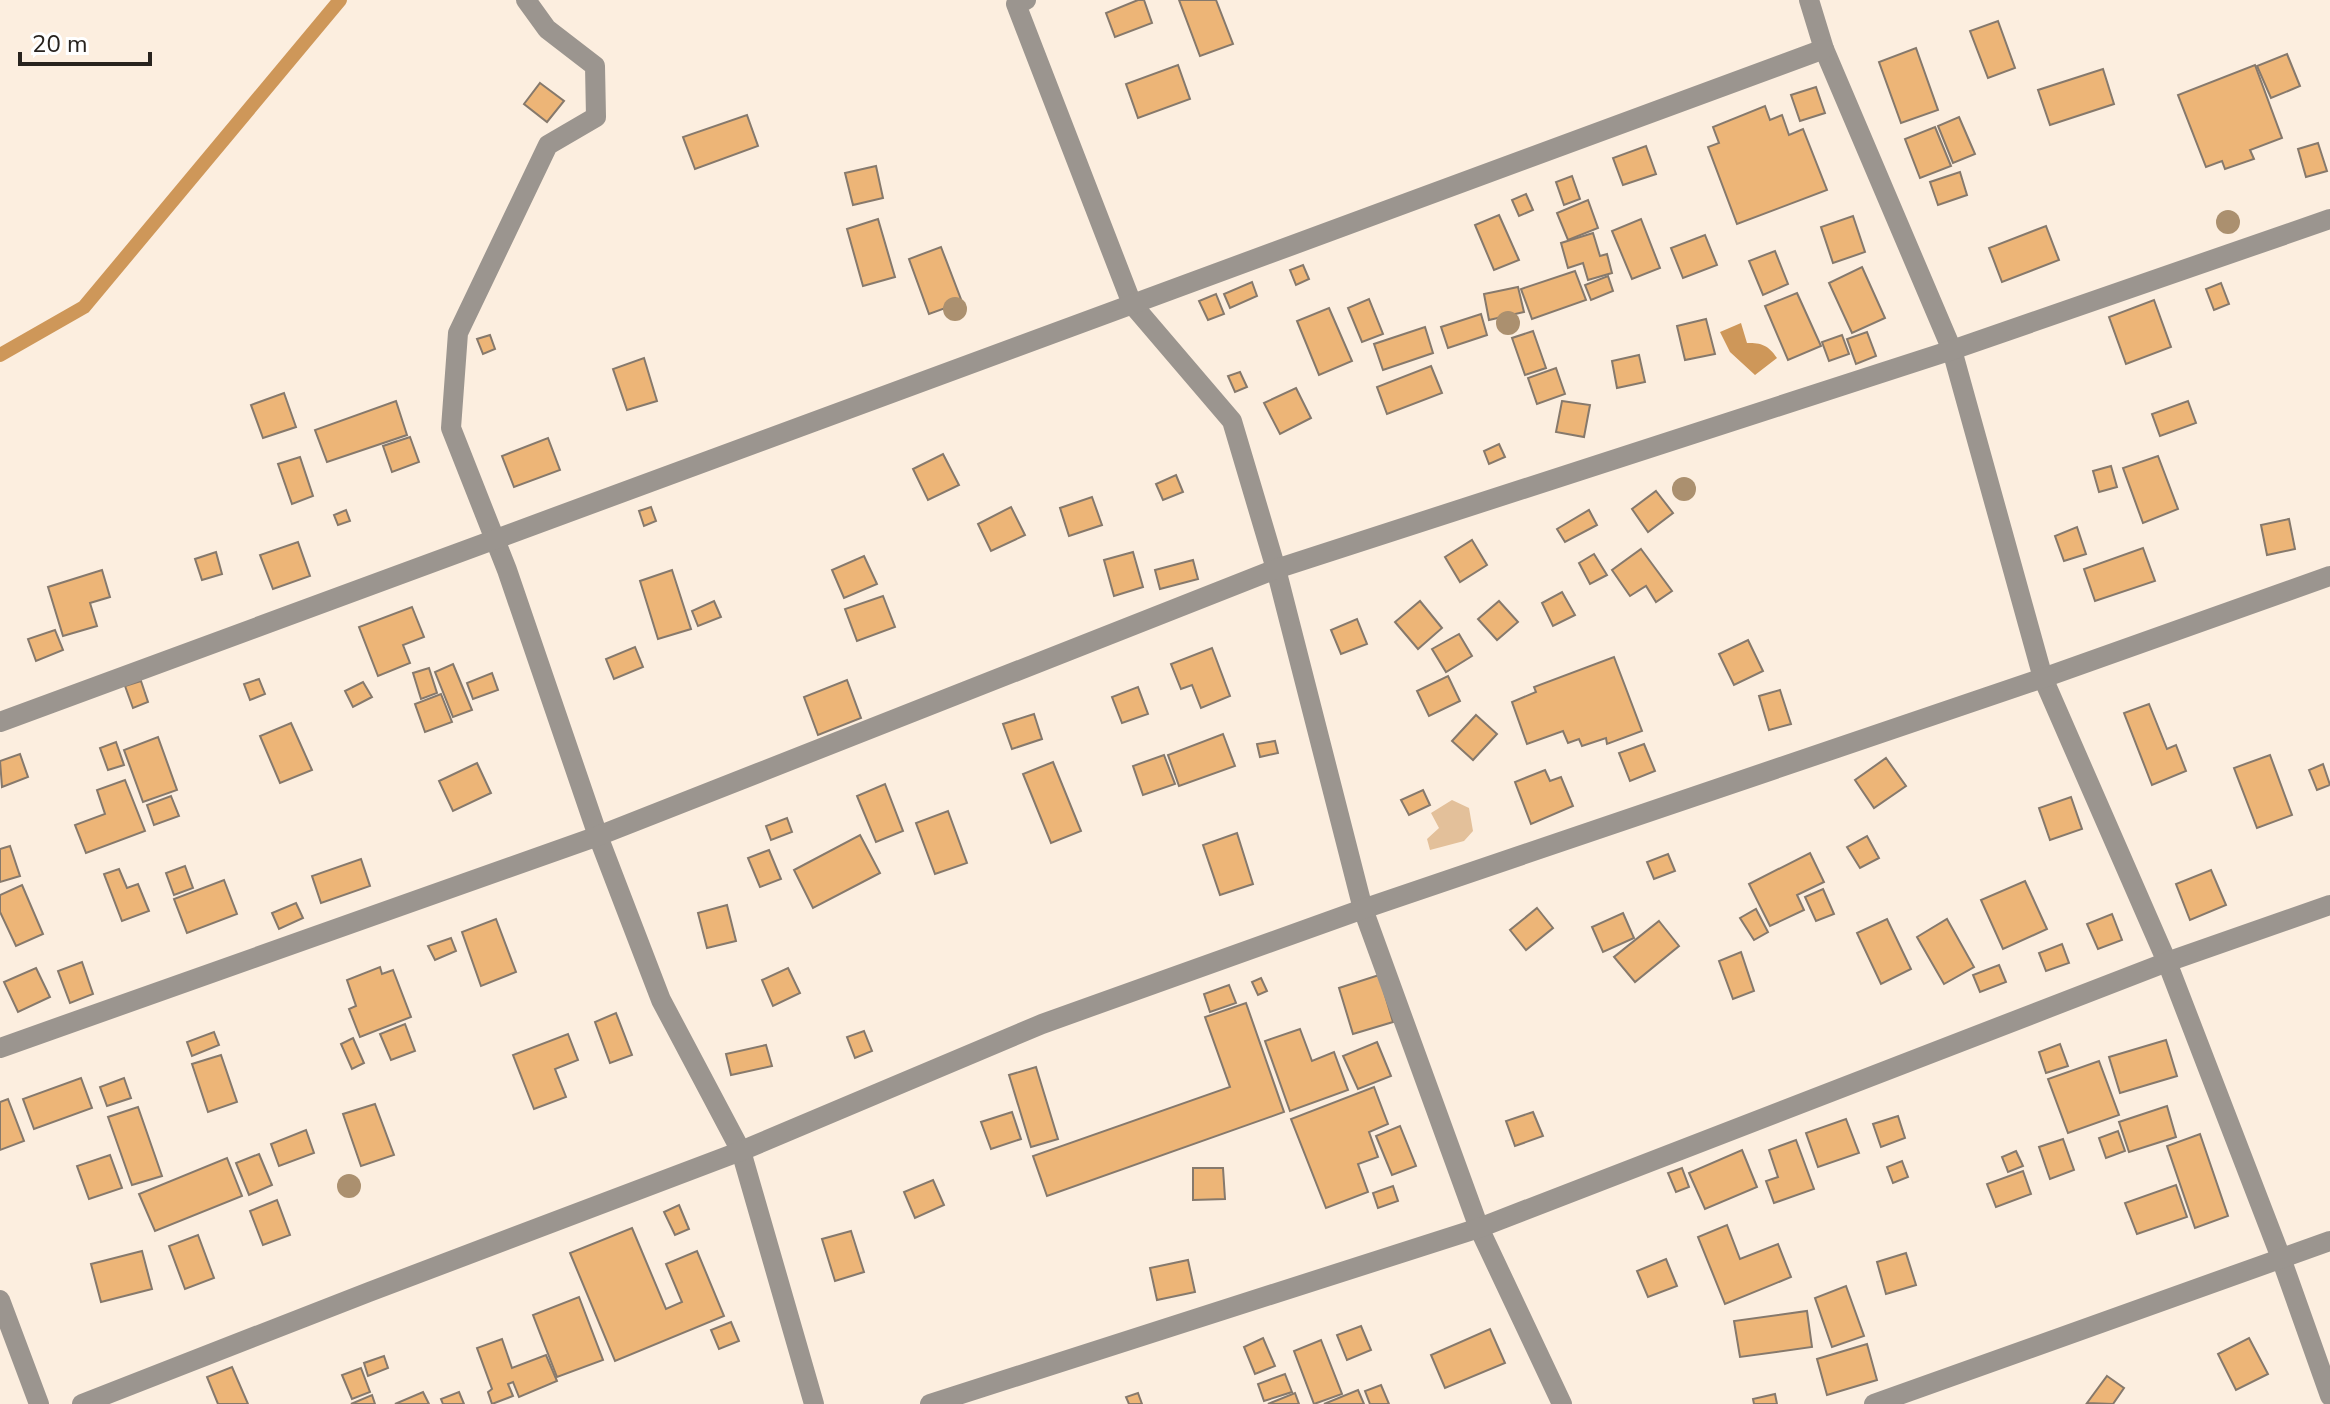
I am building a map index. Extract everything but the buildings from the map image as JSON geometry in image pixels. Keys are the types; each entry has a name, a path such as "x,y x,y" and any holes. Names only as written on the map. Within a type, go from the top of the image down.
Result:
{"street":[{"path":"526,0 547,29 595,66 596,117 548,145 458,333 451,428 495,539 598,836 661,1000 741,1151 814,1404"},
{"path":"1026,0 1016,4 1132,304 1232,421 1276,569 1363,909 1479,1228 1562,1404"},
{"path":"1809,0 1824,49 1952,350 2043,678 2167,962 2281,1258 2330,1396"},
{"path":"0,722 1824,49"},
{"path":"0,1048 598,836 1276,569 1952,350 2330,219"},
{"path":"82,1404 741,1151 1042,1024 1363,909 2043,678 2330,576"},
{"path":"930,1404 1479,1228 2167,962 2330,905"},
{"path":"1874,1404 2330,1241"},
{"path":"0,1300 39,1404"}],"shaded area":[{"path":"1741,323 1747,343 1764,346 1777,358 1755,375 1730,352 1720,332"},
{"path":"1452,800 1469,808 1473,831 1464,841 1430,850 1427,839 1439,828 1431,813"}],"waterway":[{"path":"0,355 84,307 340,0"}]}
